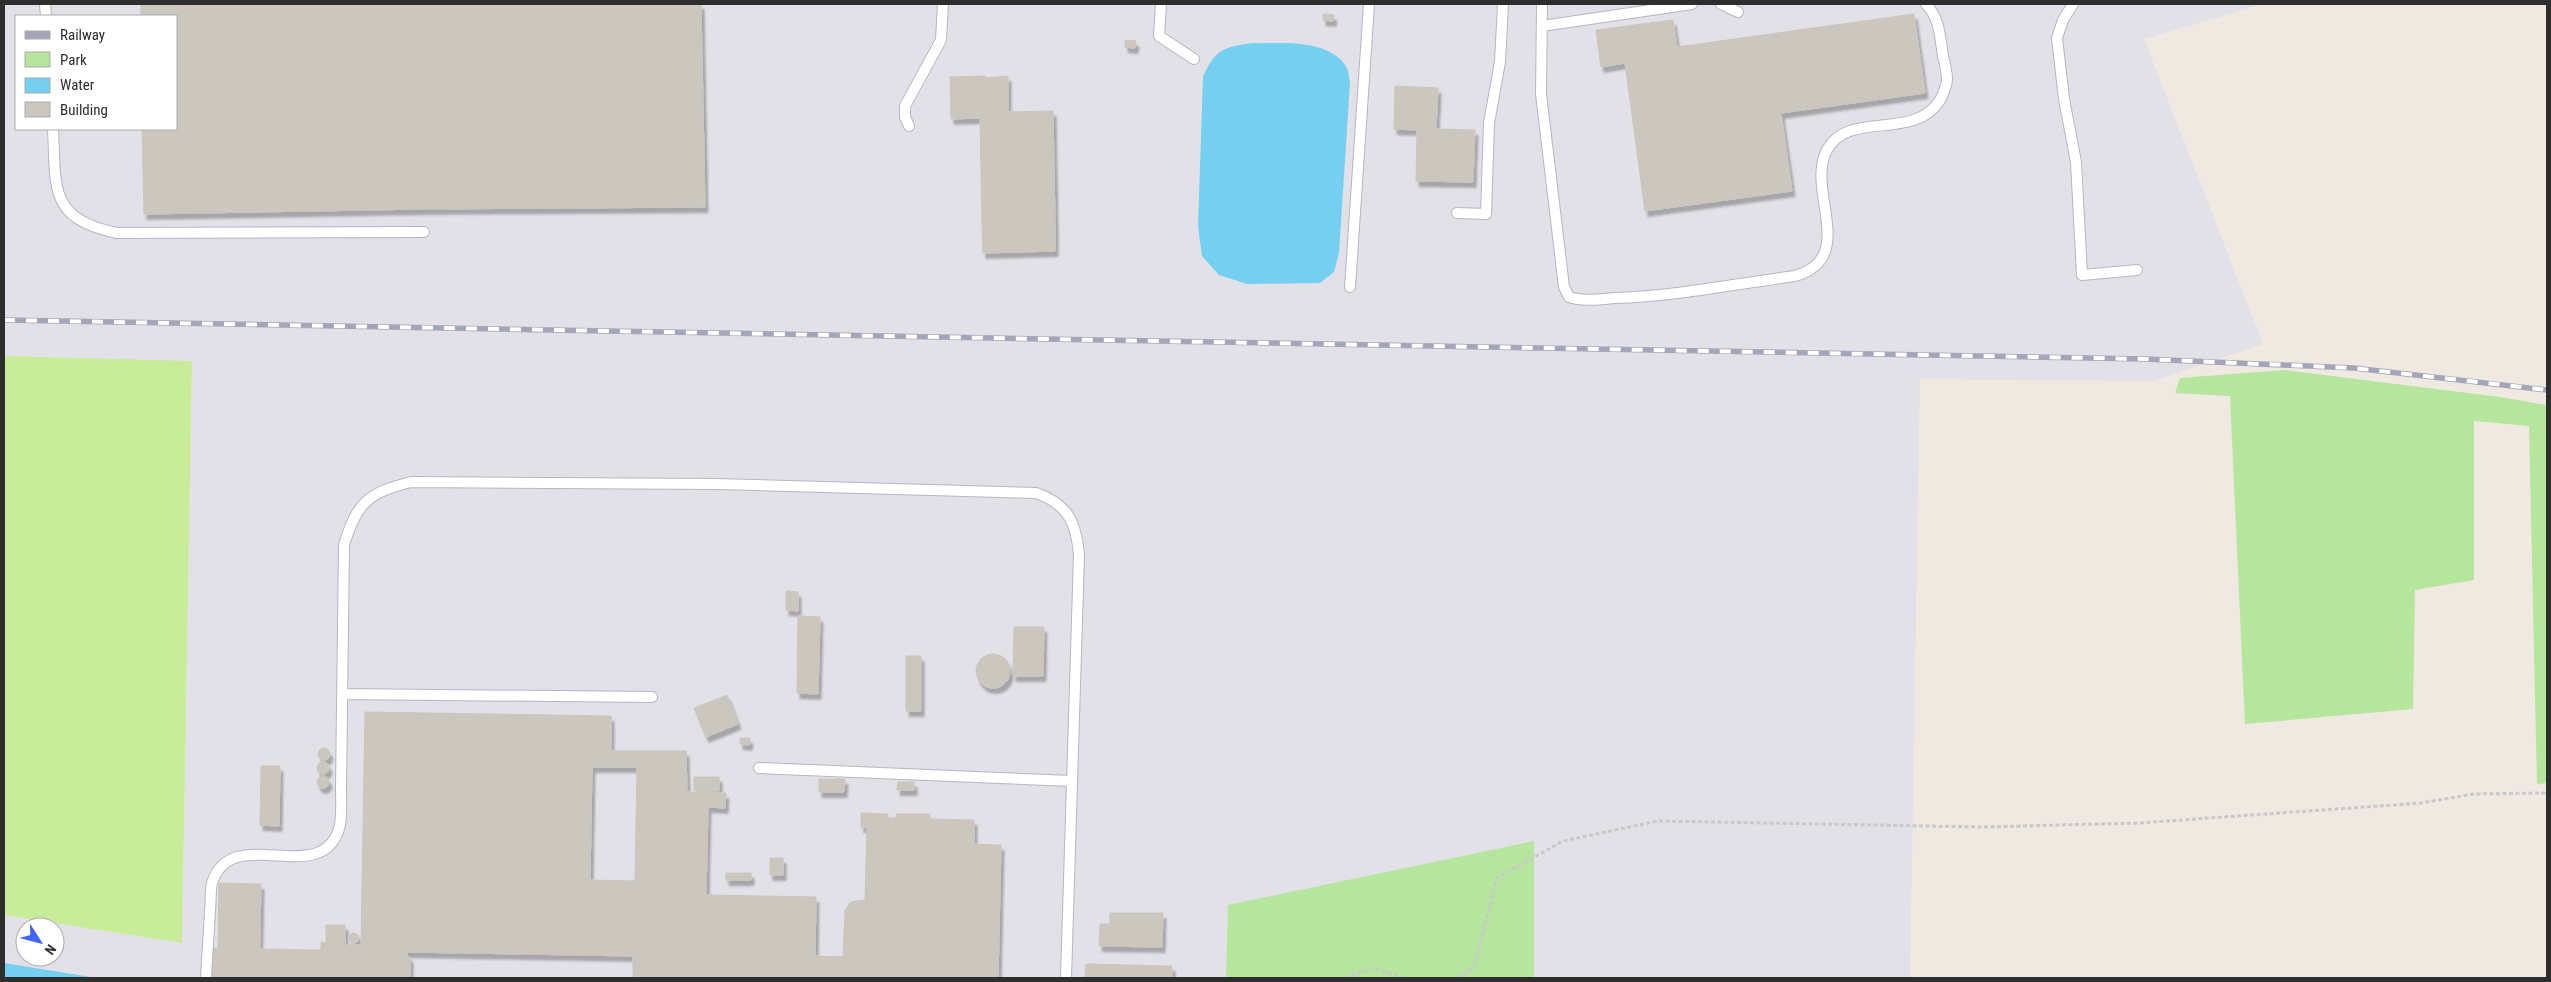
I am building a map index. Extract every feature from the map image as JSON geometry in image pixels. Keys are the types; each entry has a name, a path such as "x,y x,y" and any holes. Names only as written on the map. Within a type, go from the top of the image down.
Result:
{"lane":[{"path":"909,126 905,117 905,106 940,40 943,4"},
{"path":"1161,4 1159,36 1194,59"},
{"path":"1350,287 1369,4"},
{"path":"1457,213 1486,214 1489,123 1500,62 1503,4"},
{"path":"1542,4 1542,94 1565,291 1569,297 1579,299 1626,298 1710,289 1795,276 1815,266 1824,255 1828,241 1820,169 1827,149 1840,136 1858,129 1918,120 1934,108 1944,92 1947,79 1937,19 1926,4"},
{"path":"1542,26 1692,4"},
{"path":"1720,4 1738,12"},
{"path":"2073,4 2063,20 2057,38 2064,100 2076,162 2082,275 2137,270"},
{"path":"53,130 57,191 61,202 82,220 97,229 117,233 424,232"},
{"path":"206,978 212,884 221,868 244,854 313,856 324,851 336,836 340,824 344,545 352,519 365,502 384,489 411,482 716,484 1036,493 1051,498 1070,517 1077,535 1079,555 1066,978"},
{"path":"342,694 652,697"},
{"path":"759,768 1072,781"}],"path":[{"path":"1457,978 1474,967 1497,878 1563,841 1658,820 1983,827 2139,823 2421,803 2473,794 2547,793"},
{"path":"1346,978 1372,968 1405,978"}],"shaded area":[{"path":"4,4 2263,4 2144,39 2263,344 2154,381 1920,379 1910,978 4,978 4,915 17,917 15,917 15,967 65,967 65,925 182,943 192,362 4,356"}],"green space":[{"path":"4,356 192,361 182,943 65,925 65,917 17,917 4,915"},
{"path":"2284,370 2500,397 2547,405 2547,783 2537,784 2529,426 2474,421 2474,580 2415,590 2413,709 2245,724 2230,396 2175,393 2180,378"},
{"path":"1534,841 1534,978 1226,978 1228,905"}],"water":[{"path":"1253,43 1291,43 1317,47 1339,58 1348,70 1350,83 1339,253 1334,272 1320,283 1247,284 1219,275 1202,256 1198,226 1203,77 1216,55 1228,48"},
{"path":"4,963 15,965 15,967 29,967 97,978 4,978"}],"building":[{"path":"141,4 421,4 423,209 144,214 142,130 178,130 178,15 141,15"},
{"path":"421,4 701,4 705,207 423,209"},
{"path":"1323,14 1334,15 1333,21 1323,20"},
{"path":"1914,14 1925,93 1781,113 1792,191 1645,211 1625,63 1601,67 1596,30 1673,20 1677,47"},
{"path":"1125,40 1136,41 1135,48 1125,47"},
{"path":"985,76 985,78 1008,76 1008,112 1053,111 1055,224 982,225 980,118 951,119 950,77"},
{"path":"1395,86 1438,88 1436,129 1475,130 1473,182 1416,181 1417,130 1394,129"},
{"path":"1055,224 1055,251 983,253 982,225"},
{"path":"786,591 798,592 798,611 786,610"},
{"path":"798,616 820,617 818,694 797,693"},
{"path":"1014,627 1044,627 1043,676 1013,676"},
{"path":"993,654 1005,659 1010,671 1005,683 993,688 981,683 976,671 981,659"},
{"path":"906,656 921,656 921,711 906,711"},
{"path":"727,695 738,724 706,737 694,708"},
{"path":"365,712 611,716 611,751 686,751 687,792 726,793 725,808 708,807 706,895 816,897 815,956 843,957 845,910 851,902 865,900 867,827 861,827 861,813 888,814 888,818 896,818 897,814 930,814 929,843 1001,845 998,978 633,978 633,956 407,952 407,957 410,957 410,978 259,978 260,949 321,950 321,942 326,943 326,925 345,925 345,945 361,945","holes":["592,767 637,767 635,881 590,880"]},
{"path":"740,738 750,738 749,745 740,744"},
{"path":"322,748 326,748 330,754 326,760 322,760 318,756 318,752"},
{"path":"321,762 325,762 329,768 325,774 321,774 317,770 317,766"},
{"path":"261,766 280,766 279,826 260,825"},
{"path":"321,776 325,776 329,782 325,788 321,788 317,784 317,780"},
{"path":"694,777 719,777 719,791 694,791"},
{"path":"819,779 845,779 844,792 819,792"},
{"path":"898,782 914,782 914,790 897,790"},
{"path":"930,819 974,820 974,844 929,843"},
{"path":"770,858 783,858 783,875 770,875"},
{"path":"726,873 751,873 751,880 726,880"},
{"path":"219,883 261,884 259,978 210,978 210,948 218,948"},
{"path":"1110,913 1163,913 1162,947 1099,946 1100,924 1110,924"},
{"path":"354,933 359,938 354,943 349,938"},
{"path":"1086,964 1172,966 1172,978 1090,978 1085,977"}],"railway":[{"path":"4,320 2145,359 2354,368 2547,390"}]}
